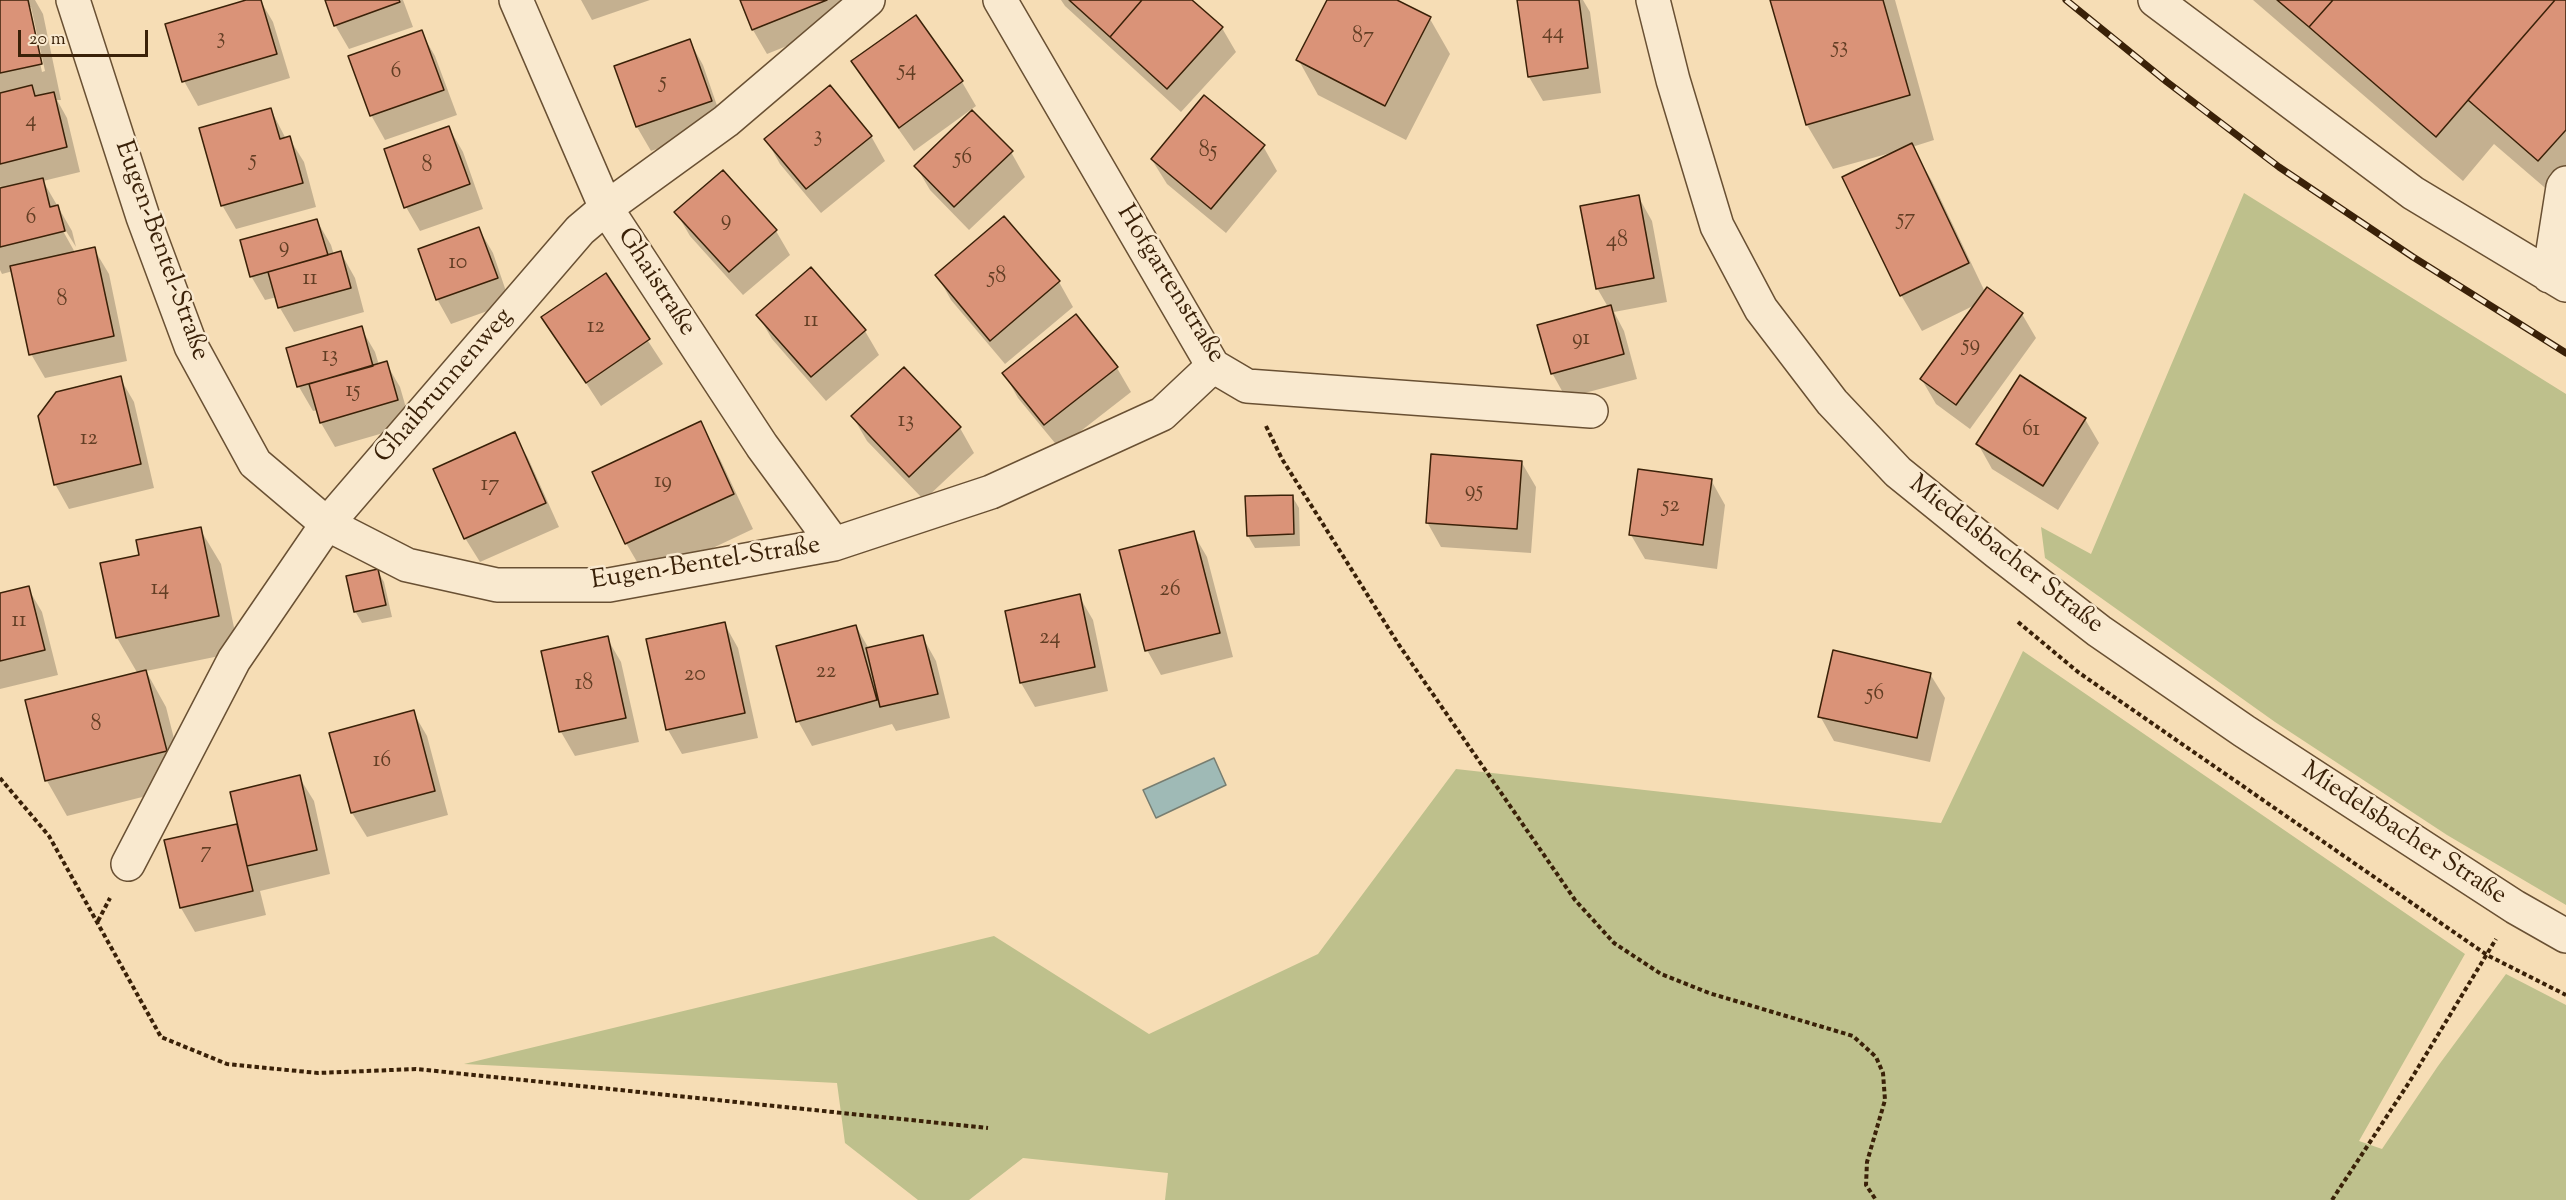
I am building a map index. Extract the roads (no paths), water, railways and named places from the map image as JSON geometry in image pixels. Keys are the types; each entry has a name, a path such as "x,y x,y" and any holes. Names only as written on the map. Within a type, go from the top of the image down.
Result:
{"street":[{"name":"Eugen-Bentel-Straße","path":"73,0 143,217 191,346 255,462 327,524 407,565 497,585 609,585 834,544 991,492 1162,414 1213,366"},
{"name":"Ghaistraße","path":"516,0 606,208 762,446 834,544"},
{"name":"Ghaibrunnenweg","path":"128,864 234,660 327,524 580,230 606,208 726,121 868,0"},
{"name":"Hofgartenstraße","path":"1000,0 1213,366 1246,386 1591,411"},
{"name":"Miedelsbacher Straße","path":"1653,0 1673,80 1717,226 1761,309 1832,402 1898,472 2099,631 2244,731 2514,908 2566,936"},
{"path":"2155,0 2413,193 2558,281 2563,187 2566,183"}],"water":[{"path":"1214,758 1226,785 1156,818 1143,790"}],"railway":[{"path":"2066,0 2167,82 2279,167 2413,257 2566,353"}]}
